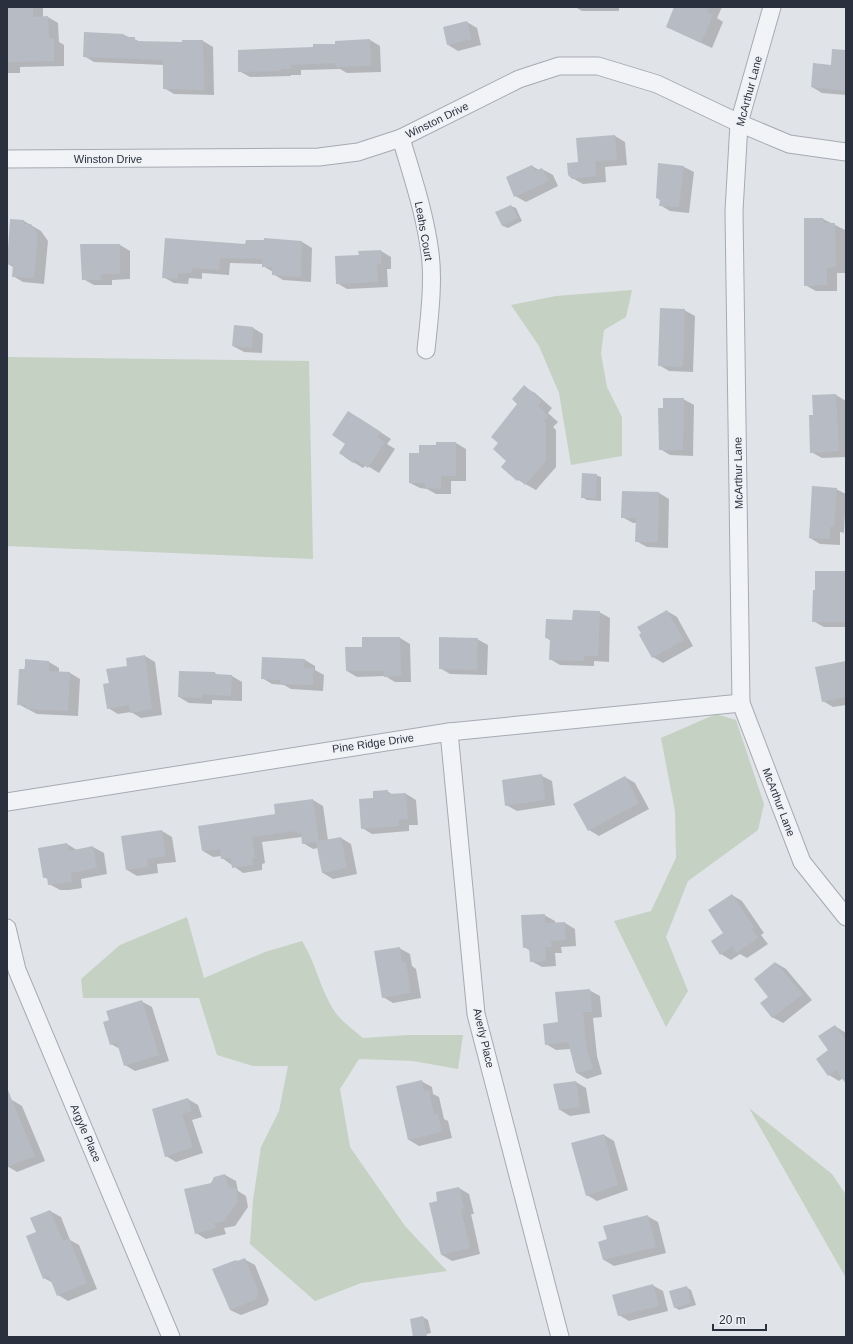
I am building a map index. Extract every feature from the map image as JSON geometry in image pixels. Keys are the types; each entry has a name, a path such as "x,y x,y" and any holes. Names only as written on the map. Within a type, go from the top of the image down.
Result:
{"street":[{"name":"McArthur Lane","path":"772,7 739,123 734,211 741,703 802,862 846,917"},
{"name":"Winston Drive","path":"7,159 319,158 358,152 400,138 519,79 559,66 598,66 657,84 739,123 789,144 846,152"},
{"name":"Leahs Court","path":"400,138 422,208 431,254 430,307 426,350"},
{"name":"Pine Ridge Drive","path":"7,802 449,732 741,703"},
{"name":"Averly Place","path":"449,732 476,1014 560,1337"},
{"name":"Argyle Place","path":"7,928 17,970 171,1337"}],"green space":[{"path":"632,290 626,317 604,330 601,354 607,387 622,417 622,456 571,465 559,393 539,346 511,305 556,296"},
{"path":"7,357 309,361 313,559 7,546"},
{"path":"716,714 736,720 764,804 758,830 688,881 666,937 688,991 666,1027 614,921 651,911 676,858 675,811 661,738"},
{"path":"187,917 204,978 265,952 302,941 311,958 325,995 335,1012 345,1023 363,1038 409,1035 463,1035 458,1069 413,1061 359,1059 340,1089 350,1147 405,1226 447,1271 361,1283 315,1301 250,1244 253,1200 261,1147 279,1111 288,1066 253,1066 217,1055 199,998 83,998 81,979 120,945"},
{"path":"749,1108 832,1174 846,1195 846,1278"}],"building":[{"path":"8,7 33,7 33,17 48,16 49,38 54,38 54,61 7,62"},
{"path":"674,7 710,7 707,12 713,15 701,43 666,27"},
{"path":"467,21 472,39 447,45 443,27"},
{"path":"84,32 124,34 124,37 135,37 135,41 182,42 182,40 203,40 204,90 163,89 163,60 83,57"},
{"path":"370,39 371,66 336,67 335,63 291,65 291,69 281,69 281,71 238,72 238,50 313,47 313,44 335,44 335,41"},
{"path":"832,49 846,50 846,91 811,87 813,63 831,65"},
{"path":"615,135 617,160 595,161 596,176 572,179 568,175 567,163 578,162 576,138"},
{"path":"658,163 684,166 679,207 659,206 660,199 656,198"},
{"path":"532,165 535,171 542,168 549,181 514,197 506,177"},
{"path":"511,205 518,218 502,226 495,212"},
{"path":"804,218 823,218 824,223 835,223 836,267 827,268 827,285 804,286"},
{"path":"10,219 24,220 24,224 31,224 38,235 34,278 12,277 13,265 7,264"},
{"path":"165,238 245,244 246,240 264,240 264,238 302,241 301,277 272,275 272,267 262,267 262,259 220,258 219,270 192,268 192,273 178,273 178,279 162,278"},
{"path":"80,244 120,244 120,274 101,274 101,280 82,280"},
{"path":"381,250 381,264 377,264 378,282 336,284 335,256 359,255 358,251"},
{"path":"660,308 685,309 683,367 658,366"},
{"path":"234,325 253,327 252,348 232,346"},
{"path":"524,385 542,401 538,406 548,416 544,421 546,423 546,461 525,485 519,479 517,481 501,467 506,461 493,449 498,443 491,437 517,404 512,399"},
{"path":"836,394 839,451 810,453 809,415 813,415 812,395"},
{"path":"663,398 684,398 683,450 659,450 658,408 663,408"},
{"path":"348,411 381,432 377,437 385,442 368,468 355,459 353,463 339,453 345,444 332,435"},
{"path":"436,442 456,442 456,476 441,476 441,489 425,488 425,483 409,483 409,453 419,453 419,445 436,445"},
{"path":"582,473 597,474 596,498 581,498"},
{"path":"812,486 837,488 834,527 830,527 830,539 809,538"},
{"path":"622,491 659,492 658,542 635,542 636,518 621,518"},
{"path":"815,571 846,571 846,622 812,622"},
{"path":"573,610 600,611 598,656 584,656 584,661 549,660 550,638 545,638 546,619 572,620"},
{"path":"667,610 684,640 652,658 639,635 641,633 637,627"},
{"path":"362,637 400,637 401,676 384,677 384,671 346,671 345,647 362,647"},
{"path":"439,637 478,638 477,670 439,669"},
{"path":"145,655 152,709 130,713 129,705 107,709 103,684 109,683 106,669 127,666 126,658"},
{"path":"262,657 305,659 304,668 314,668 313,685 280,684 280,680 261,679"},
{"path":"25,659 49,661 49,671 70,672 68,711 26,709 26,705 17,705 19,669 25,669"},
{"path":"846,661 846,697 822,702 815,667"},
{"path":"179,671 215,672 215,674 232,675 231,696 202,694 202,698 178,697"},
{"path":"542,774 545,800 505,806 502,780"},
{"path":"625,776 639,803 588,831 573,804"},
{"path":"388,790 388,794 406,793 408,819 399,820 399,826 361,829 359,799 373,798 373,791"},
{"path":"313,799 319,841 341,837 347,868 322,873 316,842 302,844 301,833 298,834 297,831 252,837 255,858 252,858 253,865 232,868 231,858 221,859 220,849 202,851 198,826 275,814 274,804"},
{"path":"162,830 166,856 147,859 148,867 126,870 121,836"},
{"path":"67,843 69,851 93,846 97,868 71,873 72,882 48,885 47,877 43,878 38,848"},
{"path":"732,894 754,927 752,929 758,938 736,953 732,946 720,955 711,941 723,933 708,910"},
{"path":"545,914 545,923 565,922 566,940 551,941 552,947 545,947 546,961 530,962 529,947 523,948 521,915"},
{"path":"400,947 402,962 406,962 411,993 382,998 374,951"},
{"path":"775,962 803,994 772,1018 760,1003 768,997 754,979"},
{"path":"590,989 592,1012 583,1012 587,1050 593,1069 576,1073 568,1042 545,1045 543,1024 558,1022 555,992"},
{"path":"142,1000 159,1055 124,1066 117,1043 110,1045 103,1022 109,1020 106,1011"},
{"path":"835,1025 846,1041 846,1084 836,1070 828,1076 816,1059 828,1050 818,1036"},
{"path":"422,1080 424,1092 429,1090 434,1115 438,1114 442,1132 408,1140 396,1086"},
{"path":"576,1081 580,1107 559,1110 553,1084"},
{"path":"7,1088 35,1156 7,1167"},
{"path":"188,1098 192,1111 182,1114 193,1147 165,1157 152,1109"},
{"path":"604,1134 618,1185 586,1196 571,1143"},
{"path":"225,1174 228,1187 236,1189 238,1201 224,1221 214,1223 216,1228 195,1234 184,1189 211,1183 214,1177"},
{"path":"459,1187 464,1208 461,1209 470,1248 441,1255 429,1203 437,1201 436,1192"},
{"path":"50,1210 63,1241 69,1238 87,1283 57,1296 49,1276 43,1279 26,1236 36,1232 30,1218"},
{"path":"648,1215 656,1247 603,1260 598,1242 607,1239 603,1226"},
{"path":"245,1258 259,1293 256,1299 230,1310 212,1269"},
{"path":"653,1284 659,1306 618,1316 612,1295"},
{"path":"687,1286 691,1303 674,1308 669,1291"},
{"path":"423,1316 427,1337 413,1337 410,1319"}]}
